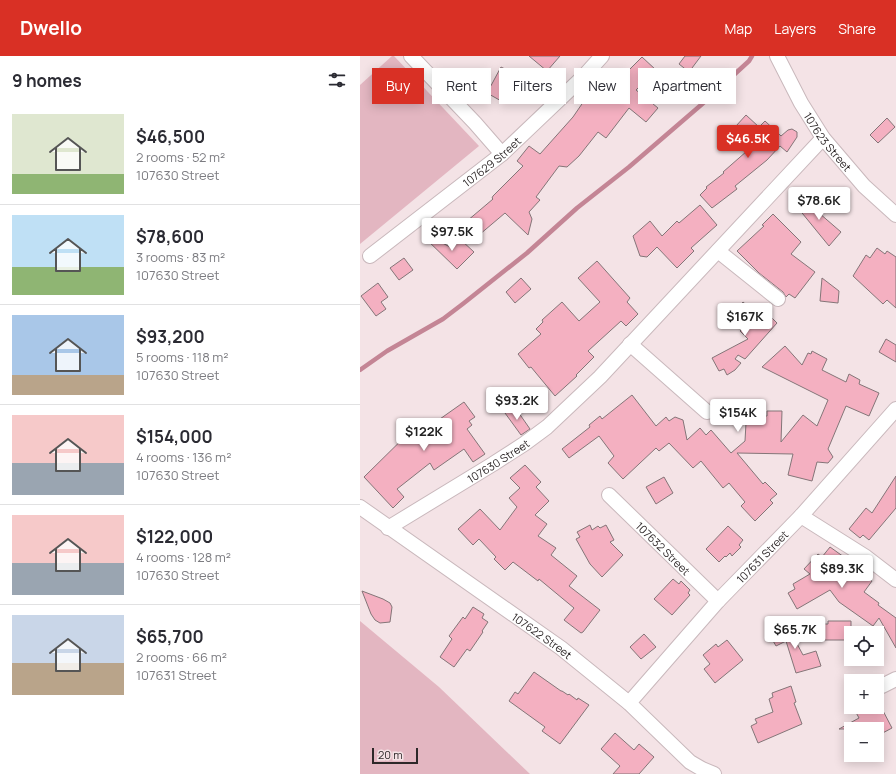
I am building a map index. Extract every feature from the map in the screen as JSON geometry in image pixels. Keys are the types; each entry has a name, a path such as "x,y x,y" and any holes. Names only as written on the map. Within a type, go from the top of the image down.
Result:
{"street":[{"path":"411,56 475,123 502,154"},
{"name":"107629 Street","path":"370,256 502,154 584,76 602,56"},
{"name":"107623 Street","path":"778,56 801,103 822,138 864,186 896,215"},
{"name":"107630 Street","path":"388,528 493,464 547,427 600,377 822,138"},
{"path":"718,251 778,299"},
{"path":"630,344 708,412"},
{"name":"107631 Street","path":"629,703 718,601 801,516 896,409"},
{"name":"107632 Street","path":"610,495 718,601"},
{"name":"107622 Street","path":"360,508 561,648 629,703 690,762 714,774"},
{"path":"801,516 866,557 896,580"},
{"path":"884,685 896,679"}],"shaded area":[{"path":"392,56 394,56 405,68 379,68"},
{"path":"372,74 372,104 424,104 424,88 432,96 432,104 439,104 479,146 360,244 360,85"},
{"path":"360,621 439,687 530,774 360,774"}],"building":[{"path":"529,56 560,56 550,68 543,68"},
{"path":"685,56 701,56 692,68 684,68 679,64"},
{"path":"642,57 654,68 638,68 638,88 636,90 638,92 638,104 653,104 658,108 646,122 629,108 606,138 598,132 579,156 567,167 559,166 536,197 540,200 529,212 532,219 528,235 505,213 479,235 467,221 493,199 493,196 523,166 517,161 529,146 540,154 573,117 582,104 630,104 630,69"},
{"path":"499,71 499,100 491,95 491,86"},
{"path":"746,115 759,127 765,121 781,136 788,130 792,129 797,132 797,137 787,152 780,146 767,160 735,186 737,189 712,208 700,195 707,188 706,187 724,173 723,172 755,144 736,126"},
{"path":"887,118 895,127 878,143 870,135"},
{"path":"813,196 823,209 819,213 841,232 829,246 798,208"},
{"path":"700,205 717,225 691,248 694,251 677,268 657,247 647,257 640,256 633,236 650,221 662,236 677,221 679,223"},
{"path":"773,214 801,242 791,254 815,272 795,298 789,294 786,297 783,292 759,273 737,251 764,226 762,225"},
{"path":"427,235 452,248 461,240 474,252 457,269 425,238"},
{"path":"877,248 885,254 887,251 896,257 896,308 887,300 883,304 853,276 866,255 870,258"},
{"path":"404,258 413,270 399,280 390,268"},
{"path":"597,261 630,298 627,302 638,314 626,326 621,321 588,351 594,357 576,375 577,376 555,396 518,354 541,334 536,329 543,322 542,320 562,302 579,321 600,302 578,278"},
{"path":"521,278 531,289 515,303 506,292"},
{"path":"822,278 839,291 838,303 820,301"},
{"path":"378,283 388,297 381,302 386,309 376,316 361,296"},
{"path":"743,302 750,308 752,306 763,316 766,312 777,323 745,359 738,355 735,359 741,363 735,370 727,375 724,369 719,371 712,358 748,339 740,331 745,326 732,314"},
{"path":"886,339 896,345 896,362 879,352"},
{"path":"785,346 802,365 808,353 811,354 812,351 827,359 822,370 846,382 849,374 860,380 859,384 879,393 869,416 846,406 828,449 833,457 828,463 817,462 812,481 788,475 793,454 737,453 763,484 765,482 777,494 770,500 773,503 755,521 741,506 745,502 729,483 723,488 701,461 693,468 669,443 659,451 656,448 623,479 608,463 614,456 599,436 569,458 562,449 590,427 589,425 600,416 602,419 632,395 656,426 666,417 669,421 675,417 683,420 687,440 700,428 706,435 711,430 731,453 745,441 746,423 759,423 760,416 767,416 767,411 782,411 781,442 803,415 817,426 828,400 762,367"},
{"path":"464,402 475,417 469,421 472,425 467,429 485,454 473,462 464,449 434,470 430,463 397,489 404,497 393,508 364,477 424,418 430,426"},
{"path":"514,406 530,429 521,435 505,413"},
{"path":"525,465 541,482 536,487 549,501 535,515 547,524 538,536 556,548 551,555 577,576 569,586 600,610 581,633 564,620 574,608 539,579 538,581 513,562 505,570 494,559 496,557 479,539 473,545 458,529 480,509 500,530 517,507 509,498 520,488 510,478"},
{"path":"896,476 896,508 869,540 863,535 860,538 849,529 866,508 872,513"},
{"path":"664,477 673,493 656,504 646,487"},
{"path":"590,525 592,530 598,526 600,528 606,525 614,540 610,542 623,555 602,577 590,564 576,539 580,537 577,532"},
{"path":"728,526 743,540 739,545 741,547 732,556 730,553 719,562 706,549"},
{"path":"830,547 851,562 849,564 872,581 864,592 879,603 878,605 896,618 896,648 879,618 873,626 839,602 830,590 797,609 788,593 795,589 793,584 810,574 804,569 818,554 822,557"},
{"path":"673,579 679,584 681,581 690,590 688,593 690,595 672,615 654,599"},
{"path":"362,591 390,603 392,607 390,622 380,623 375,620"},
{"path":"473,607 484,614 482,618 488,622 470,651 467,649 454,667 440,657 452,639 449,636 463,617 465,619"},
{"path":"828,621 851,621 851,626 844,626 844,640 822,640 822,624 828,624"},
{"path":"781,625 787,625 803,655 816,651 821,666 796,673 786,641 776,646 768,632"},
{"path":"644,634 656,647 641,659 630,647"},
{"path":"727,640 743,660 715,683 704,669 710,664 703,655 716,644 718,647"},
{"path":"534,672 561,691 568,695 569,694 577,700 578,698 589,705 560,744 542,731 545,727 509,701 515,692 518,694"},
{"path":"791,686 796,702 794,703 802,724 758,743 751,726 757,723 755,719 773,712 769,699 773,697 772,693"},
{"path":"884,713 892,728 884,732 884,722 852,722 859,718 857,714 884,714"},
{"path":"615,733 634,750 639,744 654,757 639,774 613,774 620,766 601,749"}],"waterway":[{"path":"360,370 387,351 443,319 527,253 577,208 629,167 701,105 749,61 752,56"}]}
